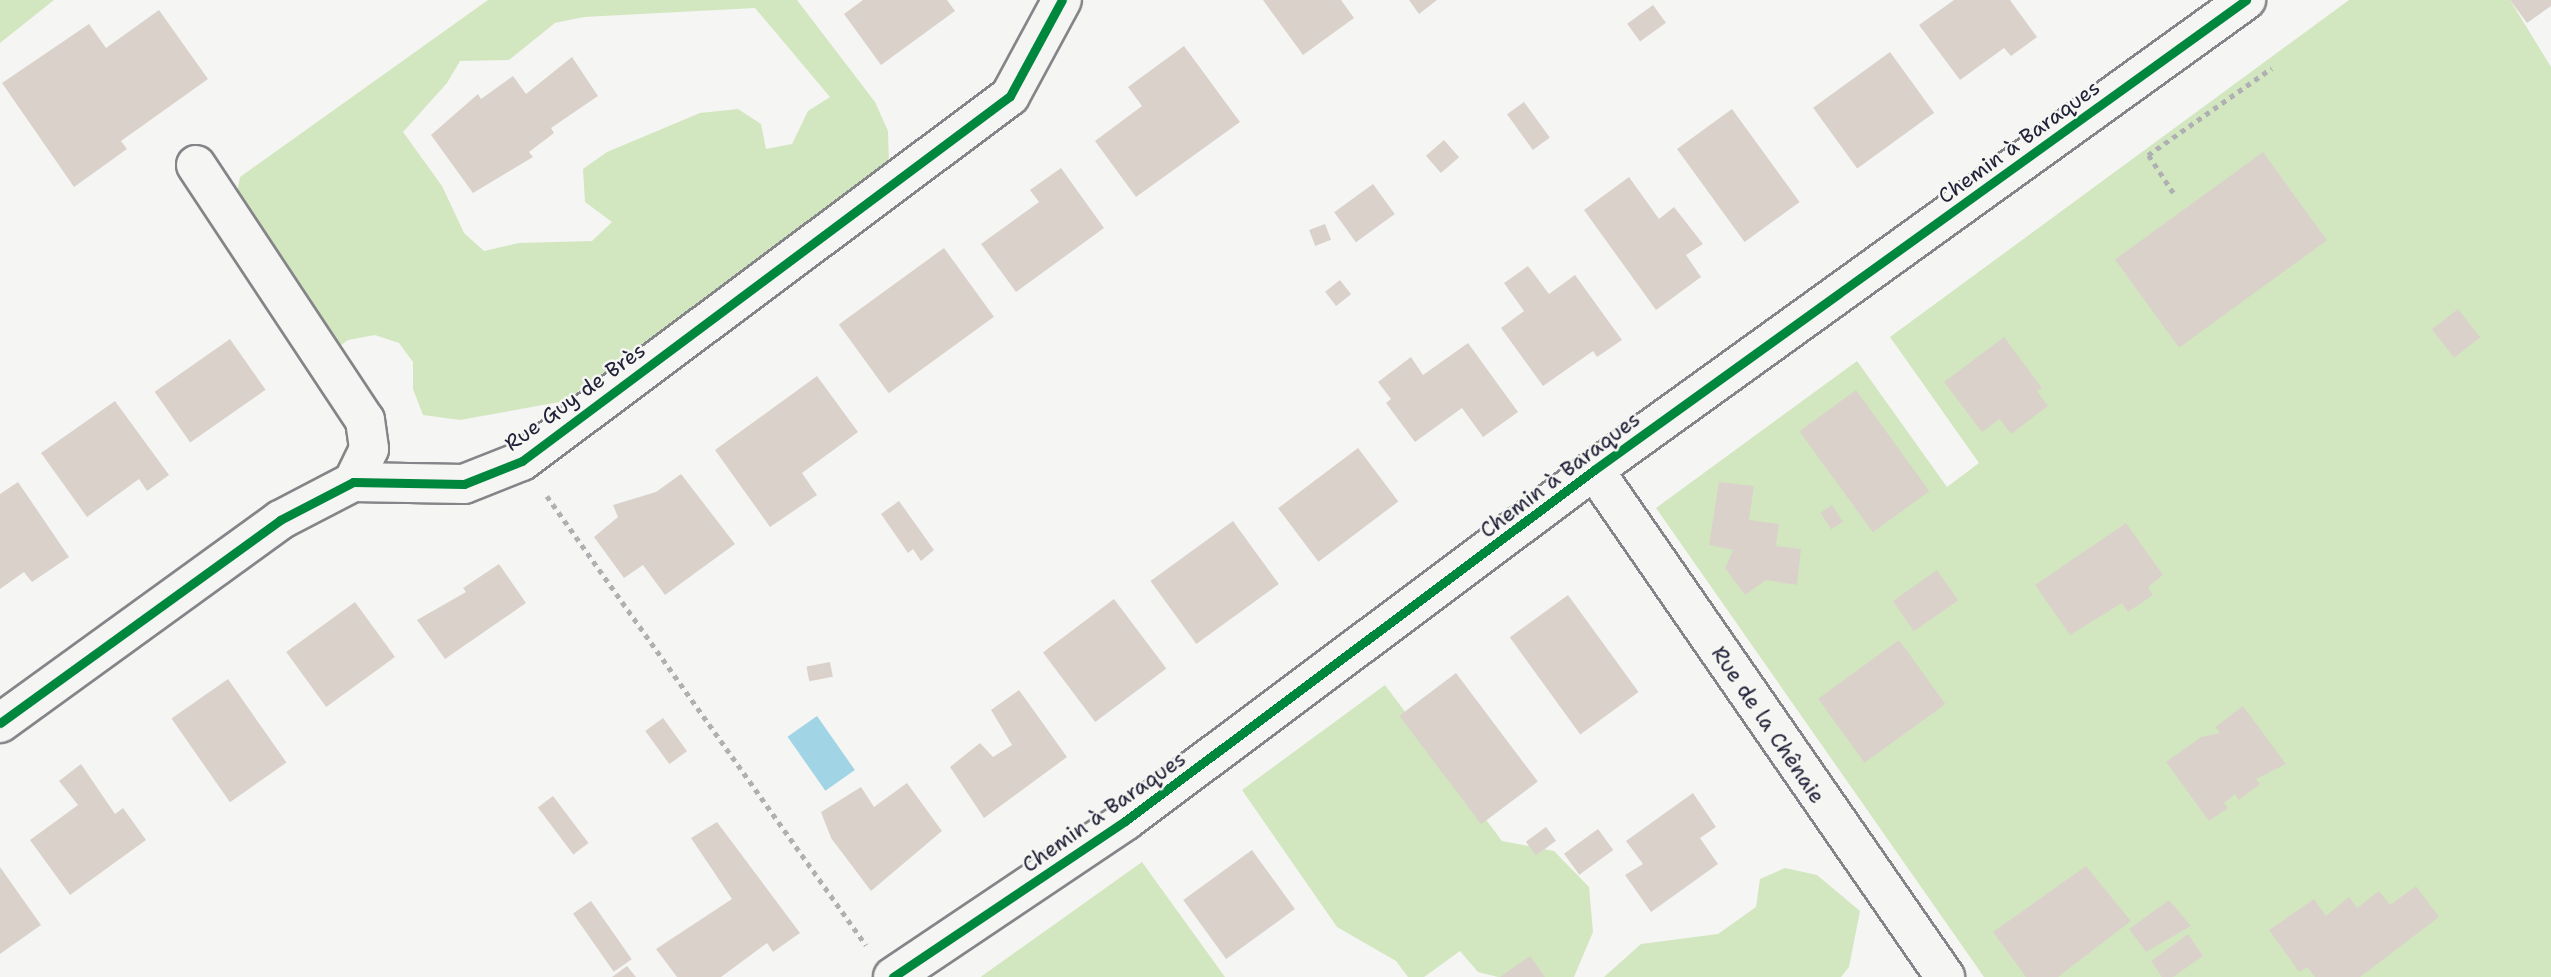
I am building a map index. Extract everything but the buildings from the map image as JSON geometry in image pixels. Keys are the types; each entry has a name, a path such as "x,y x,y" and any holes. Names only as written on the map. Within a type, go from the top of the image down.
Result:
{"street":[{"name":"Rue Guy de Brès","path":"0,723 280,520 354,482 464,484 522,461 1010,96 1062,0"},
{"name":"Chemin à Baraques","path":"883,966 1136,813 1594,470 2246,0"},
{"path":"196,165 365,420 369,449 354,482"},
{"name":"Rue de la Chênaie","path":"1594,470 1945,977"}],"path":[{"path":"2173,193 2148,155 2272,68"},
{"path":"522,461 883,966"}],"green space":[{"path":"0,0 54,0 0,43"},
{"path":"488,0 797,0 875,102 888,131 889,164 565,401 460,420 423,415 413,389 413,362 399,343 375,335 348,340 332,352 235,203 240,177","holes":["755,8 830,97 808,111 792,144 766,149 761,124 738,109 700,113 607,152 583,169 585,202 612,222 592,241 519,243 484,251 464,233 442,186 403,132 447,83 460,61 509,60 555,23 584,17"]},
{"path":"2349,0 2510,0 2551,67 2551,977 1984,977 1656,508 1857,361 1947,487 1979,463 1890,337"},
{"path":"1385,685 1502,841 1554,851 1589,887 1593,932 1574,977 1498,977 1478,972 1460,951 1424,977 1408,977 1396,961 1337,927 1242,790"},
{"path":"1142,862 1225,977 981,977 982,976"},
{"path":"1785,868 1817,875 1860,911 1849,967 1841,977 1604,977 1641,944 1718,934 1756,907 1760,879"}],"water":[{"path":"817,716 855,770 825,791 788,737"}],"cycle path":[{"path":"0,723 280,520 353,482 464,484 522,461 1010,96 1062,0"},
{"path":"893,977 1125,821 1594,470 2246,0"}]}
